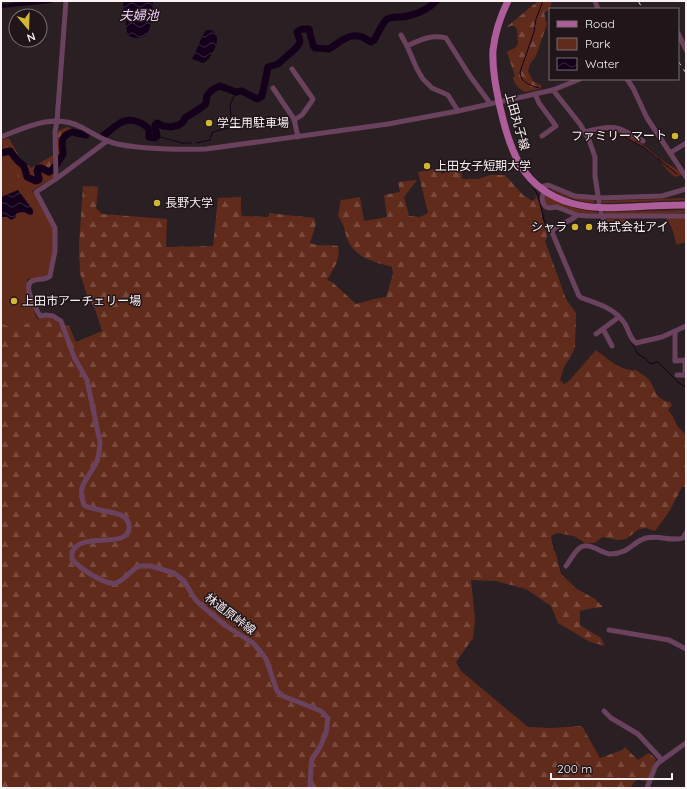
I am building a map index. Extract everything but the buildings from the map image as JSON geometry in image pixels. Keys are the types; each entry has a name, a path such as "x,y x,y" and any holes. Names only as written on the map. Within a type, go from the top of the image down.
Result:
{"main road":[{"name":"上田丸子線","path":"508,1 497,27 493,51 494,76 507,135 514,155 523,170 543,189 566,202 590,207 610,208 686,205"}],"street":[{"path":"56,179 55,132 66,1"},
{"path":"402,35 423,79 432,88 448,95 458,111"},
{"path":"679,35 686,50"},
{"path":"407,46 427,37 440,36 446,38 470,76 490,103"},
{"path":"292,69 312,99 302,115 294,120"},
{"path":"1,137 45,121 57,121 67,122 79,126 107,141 132,146 194,149 298,137 388,124 458,111 553,90 578,80"},
{"path":"628,80 647,118 686,177"},
{"path":"273,88 294,120 298,137"},
{"path":"553,90 585,132 593,149 599,200"},
{"path":"535,94 539,103 556,126 542,136"},
{"path":"585,132 607,127 615,127 621,128 643,141"},
{"path":"56,179 107,141"},
{"path":"670,153 686,143"},
{"name":"林道原峠線","path":"56,179 36,192 53,222 56,231 55,251 50,276 44,280 31,282 28,287 31,300 40,316 53,316 61,321 74,357 87,380 98,433 100,451 97,462 86,479 81,491 84,505 94,509 121,515 130,525 130,530 127,535 122,538 89,542 78,545 72,552 72,559 85,571 112,584 121,580 139,566 151,566 174,573 184,581 195,599 202,606 226,626 253,644 266,659 276,691 282,696 321,711 328,718 326,733 320,747 312,759 310,788"},
{"path":"686,189 662,196 599,200 575,196 548,185 543,189 542,198 544,206 549,208 558,207 577,215 686,216"},
{"path":"577,215 553,230 552,234 579,296 607,308 620,317 632,339 636,343 662,337 686,326"},
{"path":"602,215 607,228"},
{"path":"596,334 620,317"},
{"path":"602,330 612,346"},
{"path":"675,332 674,361 685,360 686,375 677,375"},
{"path":"566,566 578,549 583,546 589,546 607,554 617,554 624,552 644,538 661,537 677,540 682,538 686,533"},
{"path":"609,630 668,640 686,649"},
{"path":"604,711 611,718 638,734 662,760"},
{"path":"647,788 655,767 662,760 686,743"}],"green space":[{"path":"536,1 552,1 550,8 544,13 547,24 536,56 530,64 528,71 533,81 542,86 540,89 525,92 521,90 513,78 515,76 507,52 515,48 518,44 517,29 513,25 505,28 537,2"},
{"path":"67,127 77,130 90,137 69,135 63,142 65,154 57,166 56,132"},
{"path":"613,127 633,137 659,158 657,159 643,147 615,133 588,134 594,131"},
{"path":"9,138 20,159 31,168 54,155 54,177 32,191 48,215 54,229 54,246 49,275 43,278 27,279 27,289 37,319 52,318 57,321 63,330 69,351 1,415 1,140"},
{"path":"13,145 20,159 31,168 54,155 54,177 48,181 47,179 36,184 19,180 12,161 1,156 1,148"},
{"path":"660,159 678,170 682,175 675,177 659,160"},
{"path":"445,167 461,167 462,179 478,179 490,175 505,175 523,195 532,201 536,198 534,191 542,210 542,218 547,237 545,241 566,299 576,313 575,347 564,367 560,380 564,384 569,381 596,350 620,367 636,370 645,376 652,384 658,397 670,402 672,405 668,410 679,428 686,436 686,487 682,487 669,512 655,531 646,528 639,529 626,539 618,540 602,537 595,543 585,543 574,536 557,533 551,536 561,574 577,589 595,599 603,607 580,611 580,625 601,638 605,646 590,642 558,623 551,606 526,589 495,581 471,580 475,619 473,638 456,662 461,671 528,727 551,728 582,726 600,758 622,750 625,747 638,760 649,753 656,759 647,782 637,779 630,788 1,788 1,322 12,328 42,319 58,325 66,325 69,326 76,342 102,331 95,309 87,295 80,273 79,246 83,186 98,187 96,208 102,214 167,219 166,247 213,246 218,198 241,197 242,216 267,217 269,216 269,213 314,218 316,224 310,243 338,246 339,251 337,260 327,280 332,282 356,304 386,297 393,274 392,267 362,256 357,253 349,243 338,216 341,199 343,200 360,197 364,221 387,217 384,195 400,192 398,182 417,180 404,197 409,216 420,217 428,213 418,172 441,168 441,174 445,173"},
{"path":"549,188 575,198 594,200 595,203 571,198"},
{"path":"544,195 557,202 583,210 597,212 596,214 582,213 548,206 544,201"},
{"path":"686,198 686,200 602,203 602,201"},
{"path":"686,210 686,213 605,215 604,212"},
{"path":"665,217 686,218 686,242 676,245 673,231"},
{"path":"628,218 629,222 621,227 620,225 609,229 606,221 607,219"}],"water":[{"name":"夫婦池","path":"124,1 153,1 150,28 143,37 137,38 129,36 127,32"},
{"path":"207,30 211,30 215,33 217,41 215,49 208,60 203,63 192,59 204,33"},
{"path":"18,190 33,210 33,214 30,215 24,212 17,213 15,218 11,220 7,217 1,217 1,197"}],"waterway":[{"path":"1,6 51,1"},
{"path":"104,135 115,126 130,120 142,123 149,129 149,137 155,138 157,136 155,125 157,123 163,126 171,127 179,125 185,118 205,105 208,94 220,86 236,92 242,91 257,99 262,96 268,67 278,64 296,48 300,41 297,32 302,29 309,29 315,48 329,49 344,39 353,36 363,37 371,42 374,40 387,19 393,17 403,17 416,13 429,7 436,1"},
{"path":"539,88 529,85 524,81 520,72 543,1"},
{"path":"196,143 210,140 212,133 232,127 230,105 236,92"},
{"path":"591,133 605,131 615,132 643,147 677,174"},
{"path":"57,164 63,154 62,141 65,136 72,132 86,135"},
{"path":"157,136 182,143 191,143"},
{"path":"1,153 10,151 24,166 27,177 36,181 39,180 37,171 38,168 49,172 54,167"},
{"path":"534,189 538,195 544,220 548,229"},
{"path":"632,343 638,354 646,359 650,364 658,362 679,383 686,387"}],"railway":[{"path":"638,1 642,8"},
{"path":"679,62 686,73"}],"place":[{"name":"学生用駐車場","path":"209,123"},
{"name":"ファミリーマート","path":"675,136"},
{"name":"上田女子短期大学","path":"427,166"},
{"name":"長野大学","path":"157,203"},
{"name":"シャラ","path":"575,227"},
{"name":"株式会社アイ","path":"589,227"},
{"name":"上田市アーチェリー場","path":"14,301"}]}
